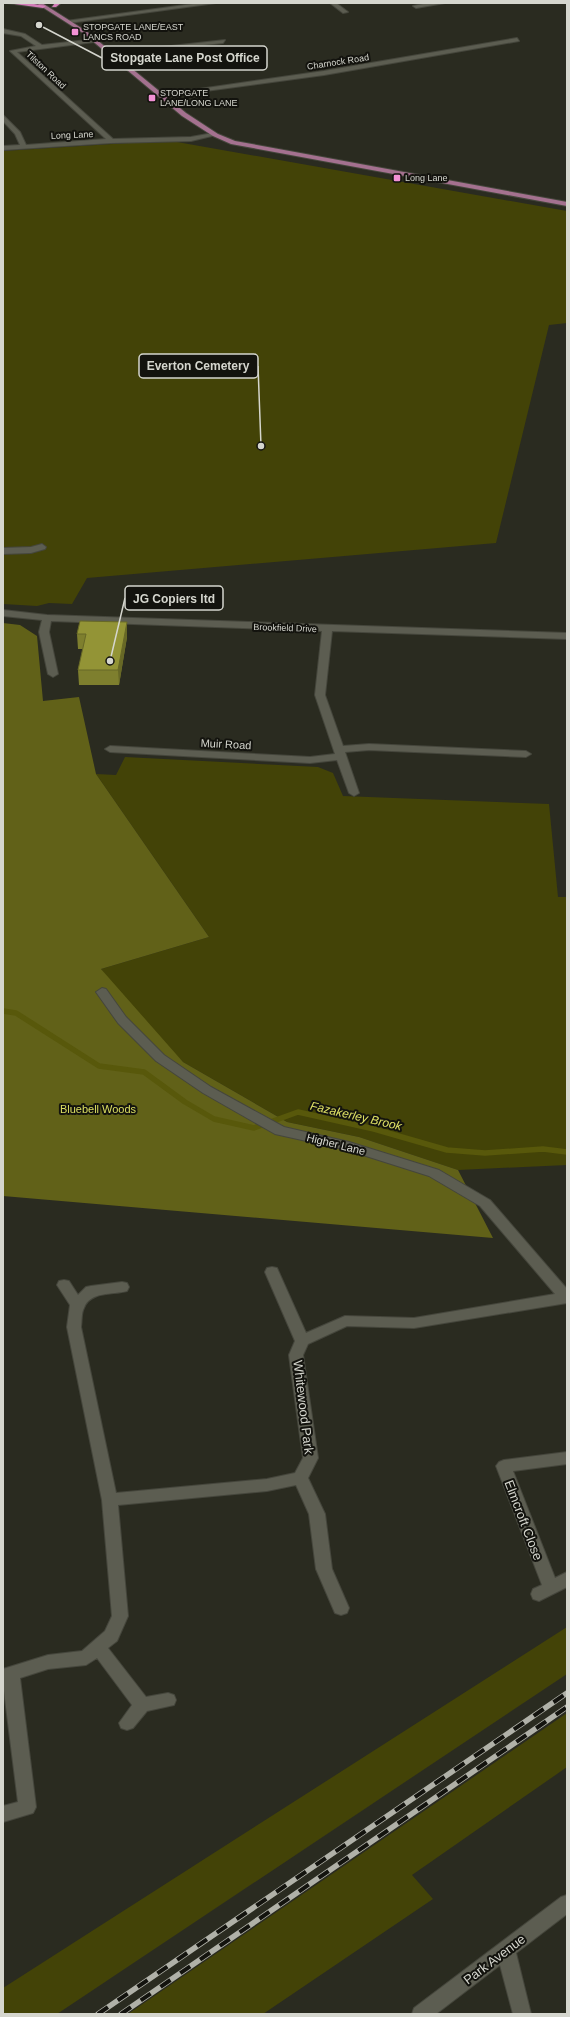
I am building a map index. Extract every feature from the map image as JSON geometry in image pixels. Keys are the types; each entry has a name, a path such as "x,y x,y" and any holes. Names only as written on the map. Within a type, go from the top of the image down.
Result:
{"highway":[{"path":"10,3 41,5"}],"main road":[{"path":"54,4 58,10 56,12"},
{"path":"41,5 56,12 111,53 161,95 182,115 213,135 233,143 567,204"}],"street":[{"path":"69,21 214,3"},
{"path":"333,3 345,12"},
{"path":"416,6 442,3"},
{"path":"3,31 30,37 40,47"},
{"name":"Tilston Road","path":"94,40 12,51 111,141"},
{"name":"Charnock Road","path":"161,95 324,74 517,40"},
{"path":"111,53 223,41"},
{"path":"3,117 18,133 24,147"},
{"name":"Long Lane","path":"3,148 111,141 191,139 213,135"},
{"path":"3,551 31,550 42,547"},
{"name":"Brookfield Drive","path":"3,613 47,618 327,629 567,636"},
{"path":"47,618 44,632 54,674"},
{"path":"327,629 320,695 354,794"},
{"name":"Muir Road","path":"110,749 310,760 340,752 369,747 526,754"},
{"name":"Higher Lane","path":"102,992 122,1020 160,1058 207,1090 280,1131 349,1146 434,1173 486,1204 567,1298"},
{"path":"272,1272 302,1341 345,1321 414,1323 567,1298"},
{"path":"64,1285 77,1305"},
{"path":"3,1814 27,1807 7,1675 48,1662 86,1658 111,1636 120,1616 110,1500 74,1327 77,1305 91,1291 122,1287"},
{"name":"Whitewood Park","path":"300,1478 311,1458 296,1355 302,1341"},
{"name":"Elmcroft Close","path":"567,1458 504,1466 545,1591 567,1579"},
{"path":"110,1500 267,1485 300,1478 317,1514 324,1569 340,1608"},
{"path":"98,1647 142,1705"},
{"path":"127,1723 142,1705 168,1700"},
{"name":"Park Avenue","path":"421,2014 567,1904"},
{"path":"506,1950 522,2014"}],"shaded area":[{"path":"177,142 567,211 567,323 549,325 496,543 87,578 72,604 49,603 37,606 3,604 3,151 128,143"},
{"path":"125,757 318,767 333,773 343,796 549,804 558,897 567,897 567,1165 458,1170 359,1137 287,1122 183,1062 137,1018 101,969 209,937 96,774 116,775"},
{"path":"567,1627 567,1674 57,2014 3,2014 3,1988"},
{"path":"567,1713 567,1767 412,1875 433,1899 263,2014 128,2014"}],"green space":[{"name":"Bluebell Woods","path":"3,623 20,625 37,636 43,701 79,697 96,774 209,937 101,969 183,1062 287,1122 359,1137 458,1170 493,1238 3,1196"}],"building":[{"path":"80,621 127,622 118,670 78,670 86,634 77,634"}],"waterway":[{"name":"Fazakerley Brook","path":"3,1011 16,1013 99,1066 144,1072 185,1102 214,1119 254,1128 298,1112 374,1129 447,1150 485,1153 543,1149 567,1152"}],"railway":[{"path":"98,2014 567,1693"},
{"path":"121,2014 567,1707"}],"place":[{"name":"Stopgate Lane Post Office","path":"39,25"},
{"name":"STOPGATE LANE/EAST LANCS ROAD","path":"75,32"},
{"name":"STOPGATE LANE/LONG LANE","path":"152,98"},
{"name":"Long Lane","path":"397,178"},
{"name":"Everton Cemetery","path":"261,446"},
{"name":"JG Copiers ltd","path":"110,661"}]}
